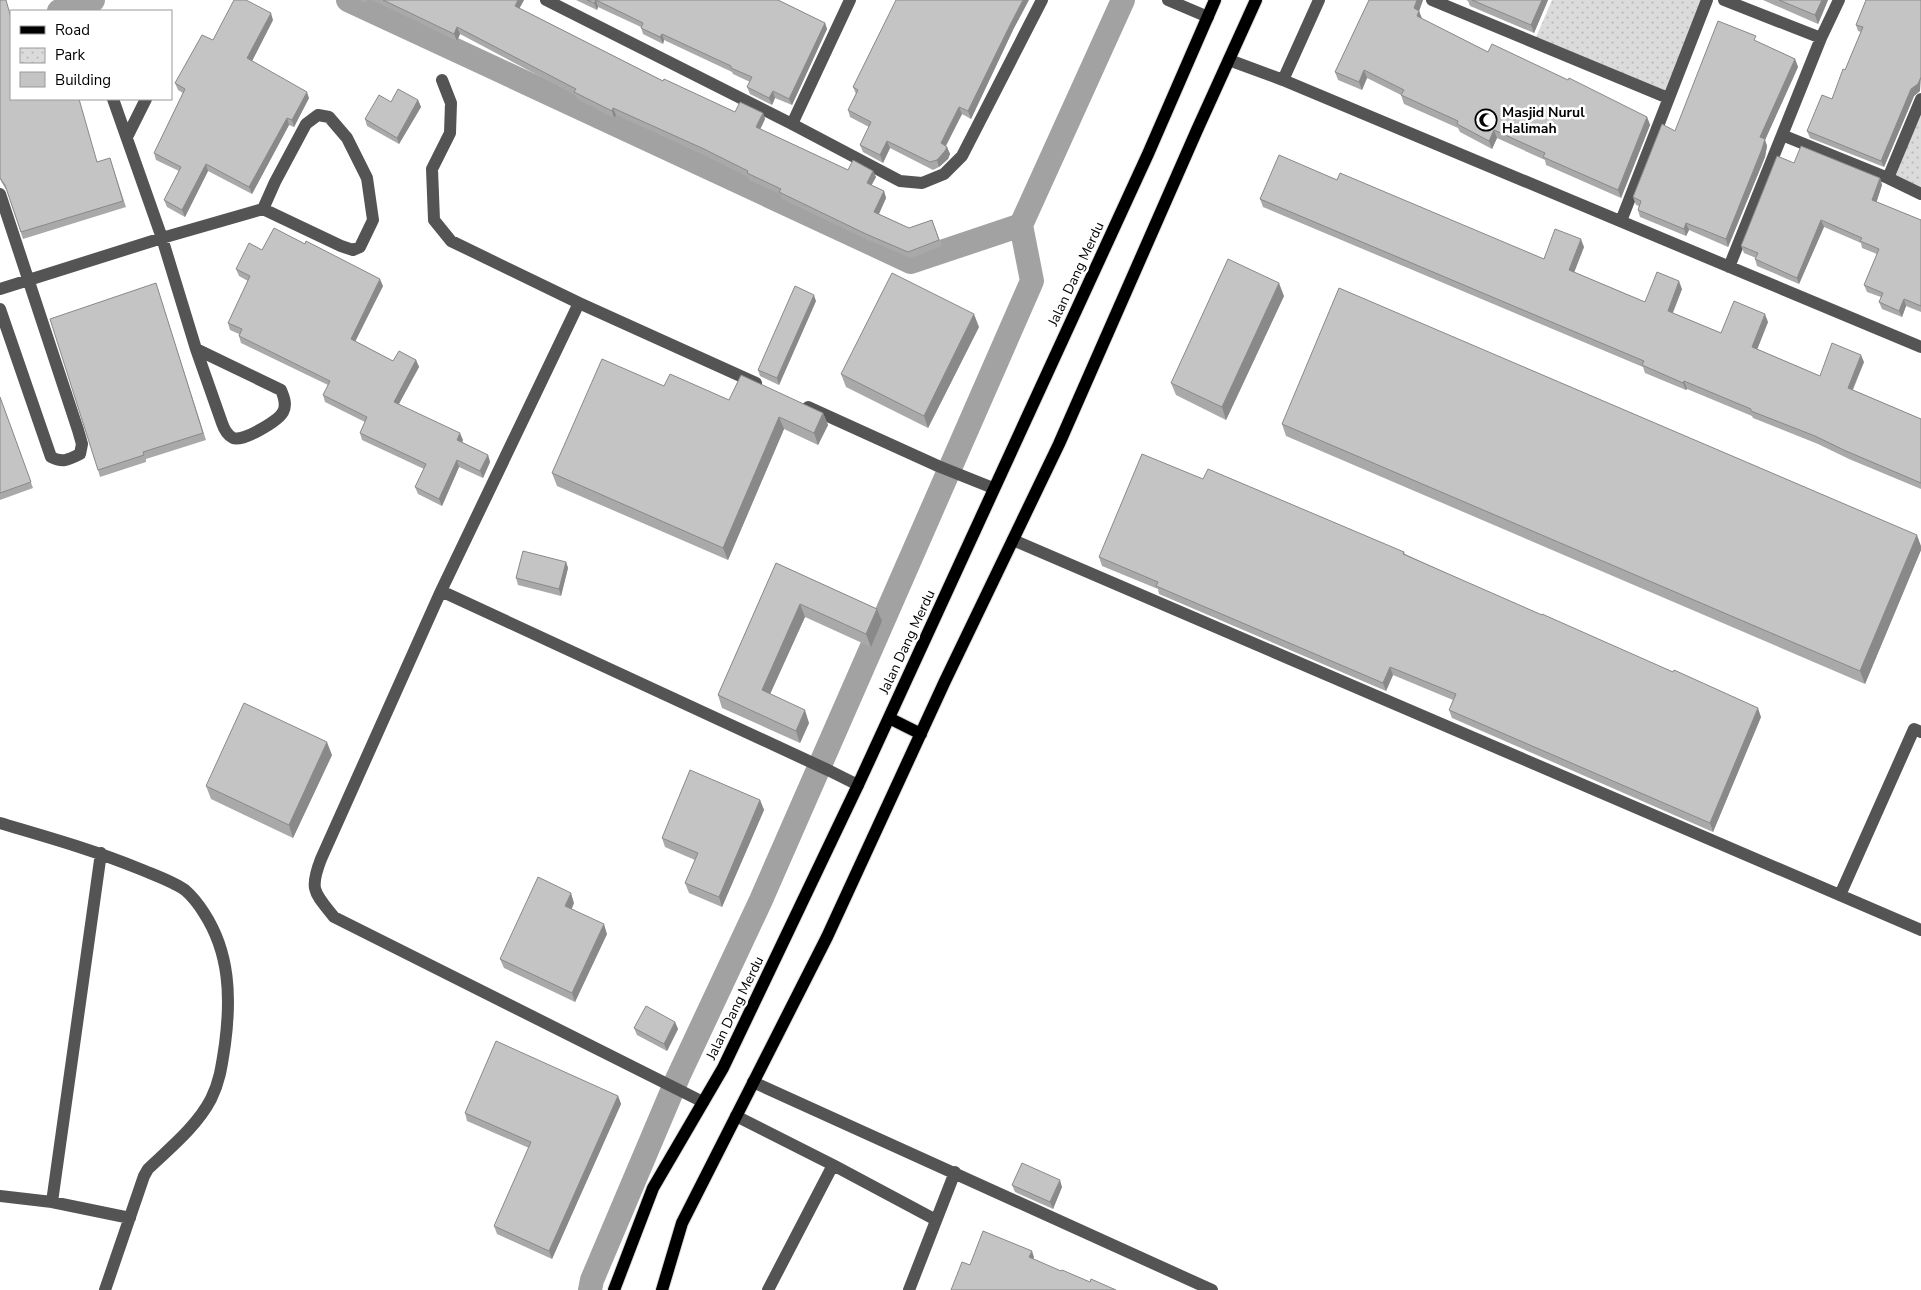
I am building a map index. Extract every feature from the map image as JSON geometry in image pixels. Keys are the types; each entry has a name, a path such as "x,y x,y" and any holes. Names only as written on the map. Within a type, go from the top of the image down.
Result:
{"main road":[{"name":"Jalan Dang Merdu","path":"614,1290 653,1188 723,1068 858,785 1148,154 1215,0"},
{"path":"662,1290 682,1223 827,937 1059,444 1256,0"},
{"path":"888,718 921,734"}],"street":[{"path":"546,0 792,124 900,181 922,183 944,174 962,156 1042,0"},
{"path":"1168,0 1208,17"},
{"path":"1283,80 1318,0"},
{"path":"1432,0 1668,98"},
{"path":"1621,221 1707,0"},
{"path":"1724,0 1821,38"},
{"path":"1730,267 1821,38 1839,0"},
{"path":"792,124 846,1"},
{"path":"1229,60 1283,80 1921,347"},
{"path":"442,80 451,103 450,133 432,169 434,220 451,241 578,303 771,390"},
{"path":"1888,178 1921,99"},
{"path":"113,100 162,238 196,349 227,433 234,439 244,438 277,419 284,412 285,400 281,390 196,349"},
{"path":"126,137 145,100"},
{"path":"0,289 162,238 263,209 341,246 353,250 360,247 365,241 372,220 367,178 348,138 329,118 318,116 306,124 263,209"},
{"path":"1782,135 1888,178 1921,194"},
{"path":"0,194 82,444 80,454 71,459 60,461 51,457 0,309"},
{"path":"578,303 441,591 313,880 318,897 334,917 683,1090 703,1102"},
{"path":"797,402 938,466 993,488"},
{"path":"1013,540 1921,930"},
{"path":"441,591 858,785"},
{"path":"1840,895 1914,729 1921,732"},
{"path":"0,823 101,853 153,874 185,890 199,905 212,924 222,953 228,979 229,1012 220,1079 205,1109 148,1169 140,1186 105,1290"},
{"path":"52,1202 101,853"},
{"path":"753,1082 1212,1290"},
{"path":"736,1116 936,1220"},
{"path":"768,1290 833,1165"},
{"path":"909,1290 954,1172"},
{"path":"0,1196 52,1202 130,1218"}],"green space":[{"path":"1552,0 1707,0 1668,98 1534,42"},
{"path":"1921,99 1921,194 1888,178"}],"building":[{"path":"0,0 6,0 10,14 10,100 79,100 97,162 110,158 123,201 21,232 5,185 0,178"},
{"path":"234,0 246,0 271,13 247,58 307,92 292,120 287,118 249,187 206,164 182,210 164,200 181,167 154,153 185,89 175,83 202,35 213,40"},
{"path":"383,0 518,0 515,6 663,81 664,79 735,112 740,102 763,113 756,127 848,170 853,160 873,171 867,183 884,191 874,212 909,228 932,220 939,240 908,252 866,234 779,192 781,189 704,149 613,108 612,111 574,92 576,89 457,27 454,34"},
{"path":"596,0 778,0 825,23 789,99 773,91 769,98 747,87 752,77 662,34 660,37 641,28 643,23"},
{"path":"896,0 1023,0 968,111 959,107 941,143 947,147 945,151 937,160 930,162 887,141 880,155 860,145 871,122 848,110 858,90 853,87"},
{"path":"1369,0 1417,0 1414,8 1419,11 1417,16 1488,52 1492,44 1568,80 1569,78 1647,117 1618,190 1543,157 1545,153 1494,130 1489,141 1457,124 1458,121 1401,95 1404,90 1364,70 1359,82 1335,72"},
{"path":"1472,0 1542,0 1531,25"},
{"path":"1779,0 1822,0 1815,15"},
{"path":"1866,0 1921,0 1921,77 1918,84 1911,89 1881,161 1807,131 1822,95 1832,99 1843,69 1845,70 1863,27 1856,25"},
{"path":"1718,21 1756,36 1754,40 1795,59 1760,137 1765,139 1762,149 1726,239 1686,223 1684,229 1638,210 1641,201 1633,197 1662,124 1675,131"},
{"path":"398,89 418,100 397,138 365,119 379,95 391,102"},
{"path":"1801,146 1880,178 1872,200 1921,220 1921,306 1904,299 1899,311 1879,302 1883,293 1864,285 1879,249 1860,241 1862,238 1821,220 1797,278 1755,259 1758,253 1741,246 1777,156 1794,163"},
{"path":"1279,155 1337,180 1340,173 1544,259 1555,229 1581,239 1569,270 1645,302 1657,272 1679,281 1668,311 1721,333 1734,301 1765,314 1752,347 1820,376 1832,343 1861,355 1848,388 1921,419 1921,483 1815,436 1642,365 1644,361 1260,199"},
{"path":"274,228 305,244 306,241 380,279 351,339 393,361 399,351 416,360 394,402 460,433 457,440 488,455 480,471 457,460 439,499 415,487 426,464 360,433 367,417 323,395 330,381 239,336 242,329 228,323 250,276 236,269 249,243 262,250"},
{"path":"1228,259 1279,283 1222,407 1171,383"},
{"path":"892,273 974,314 924,416 841,374"},
{"path":"156,283 203,433 143,452 144,455 98,470 50,319"},
{"path":"795,286 814,295 777,378 758,370"},
{"path":"1339,288 1917,535 1860,671 1282,424"},
{"path":"602,359 664,386 670,374 729,400 741,375 823,413 814,433 779,417 723,548 552,473"},
{"path":"0,397 31,482 0,493"},
{"path":"1142,454 1203,479 1208,469 1404,552 1403,554 1758,708 1710,823 1449,710 1456,694 1390,667 1383,683 1156,586 1158,582 1099,557"},
{"path":"523,551 566,562 559,589 516,578"},
{"path":"776,563 877,609 866,634 800,604 762,690 805,710 796,731 718,695"},
{"path":"244,703 327,742 289,825 206,786"},
{"path":"690,770 760,800 719,897 685,883 698,853 662,838"},
{"path":"538,877 571,893 565,906 604,924 572,993 500,959"},
{"path":"646,1006 675,1022 664,1044 634,1028"},
{"path":"496,1041 618,1096 549,1251 494,1226 531,1142 465,1113"},
{"path":"1022,1163 1060,1180 1050,1202 1012,1185"},
{"path":"983,1231 1032,1251 1029,1257 1090,1282 1091,1279 1116,1290 951,1290 962,1262 970,1265"}],"waterway":[{"path":"62,10 93,0"},
{"path":"348,0 911,262 1021,225"},
{"path":"590,1290 592,1280 678,1077 761,900 1032,281 1021,225 1123,0"}],"place":[{"name":"Masjid Nurul Halimah","path":"1486,120"}]}
